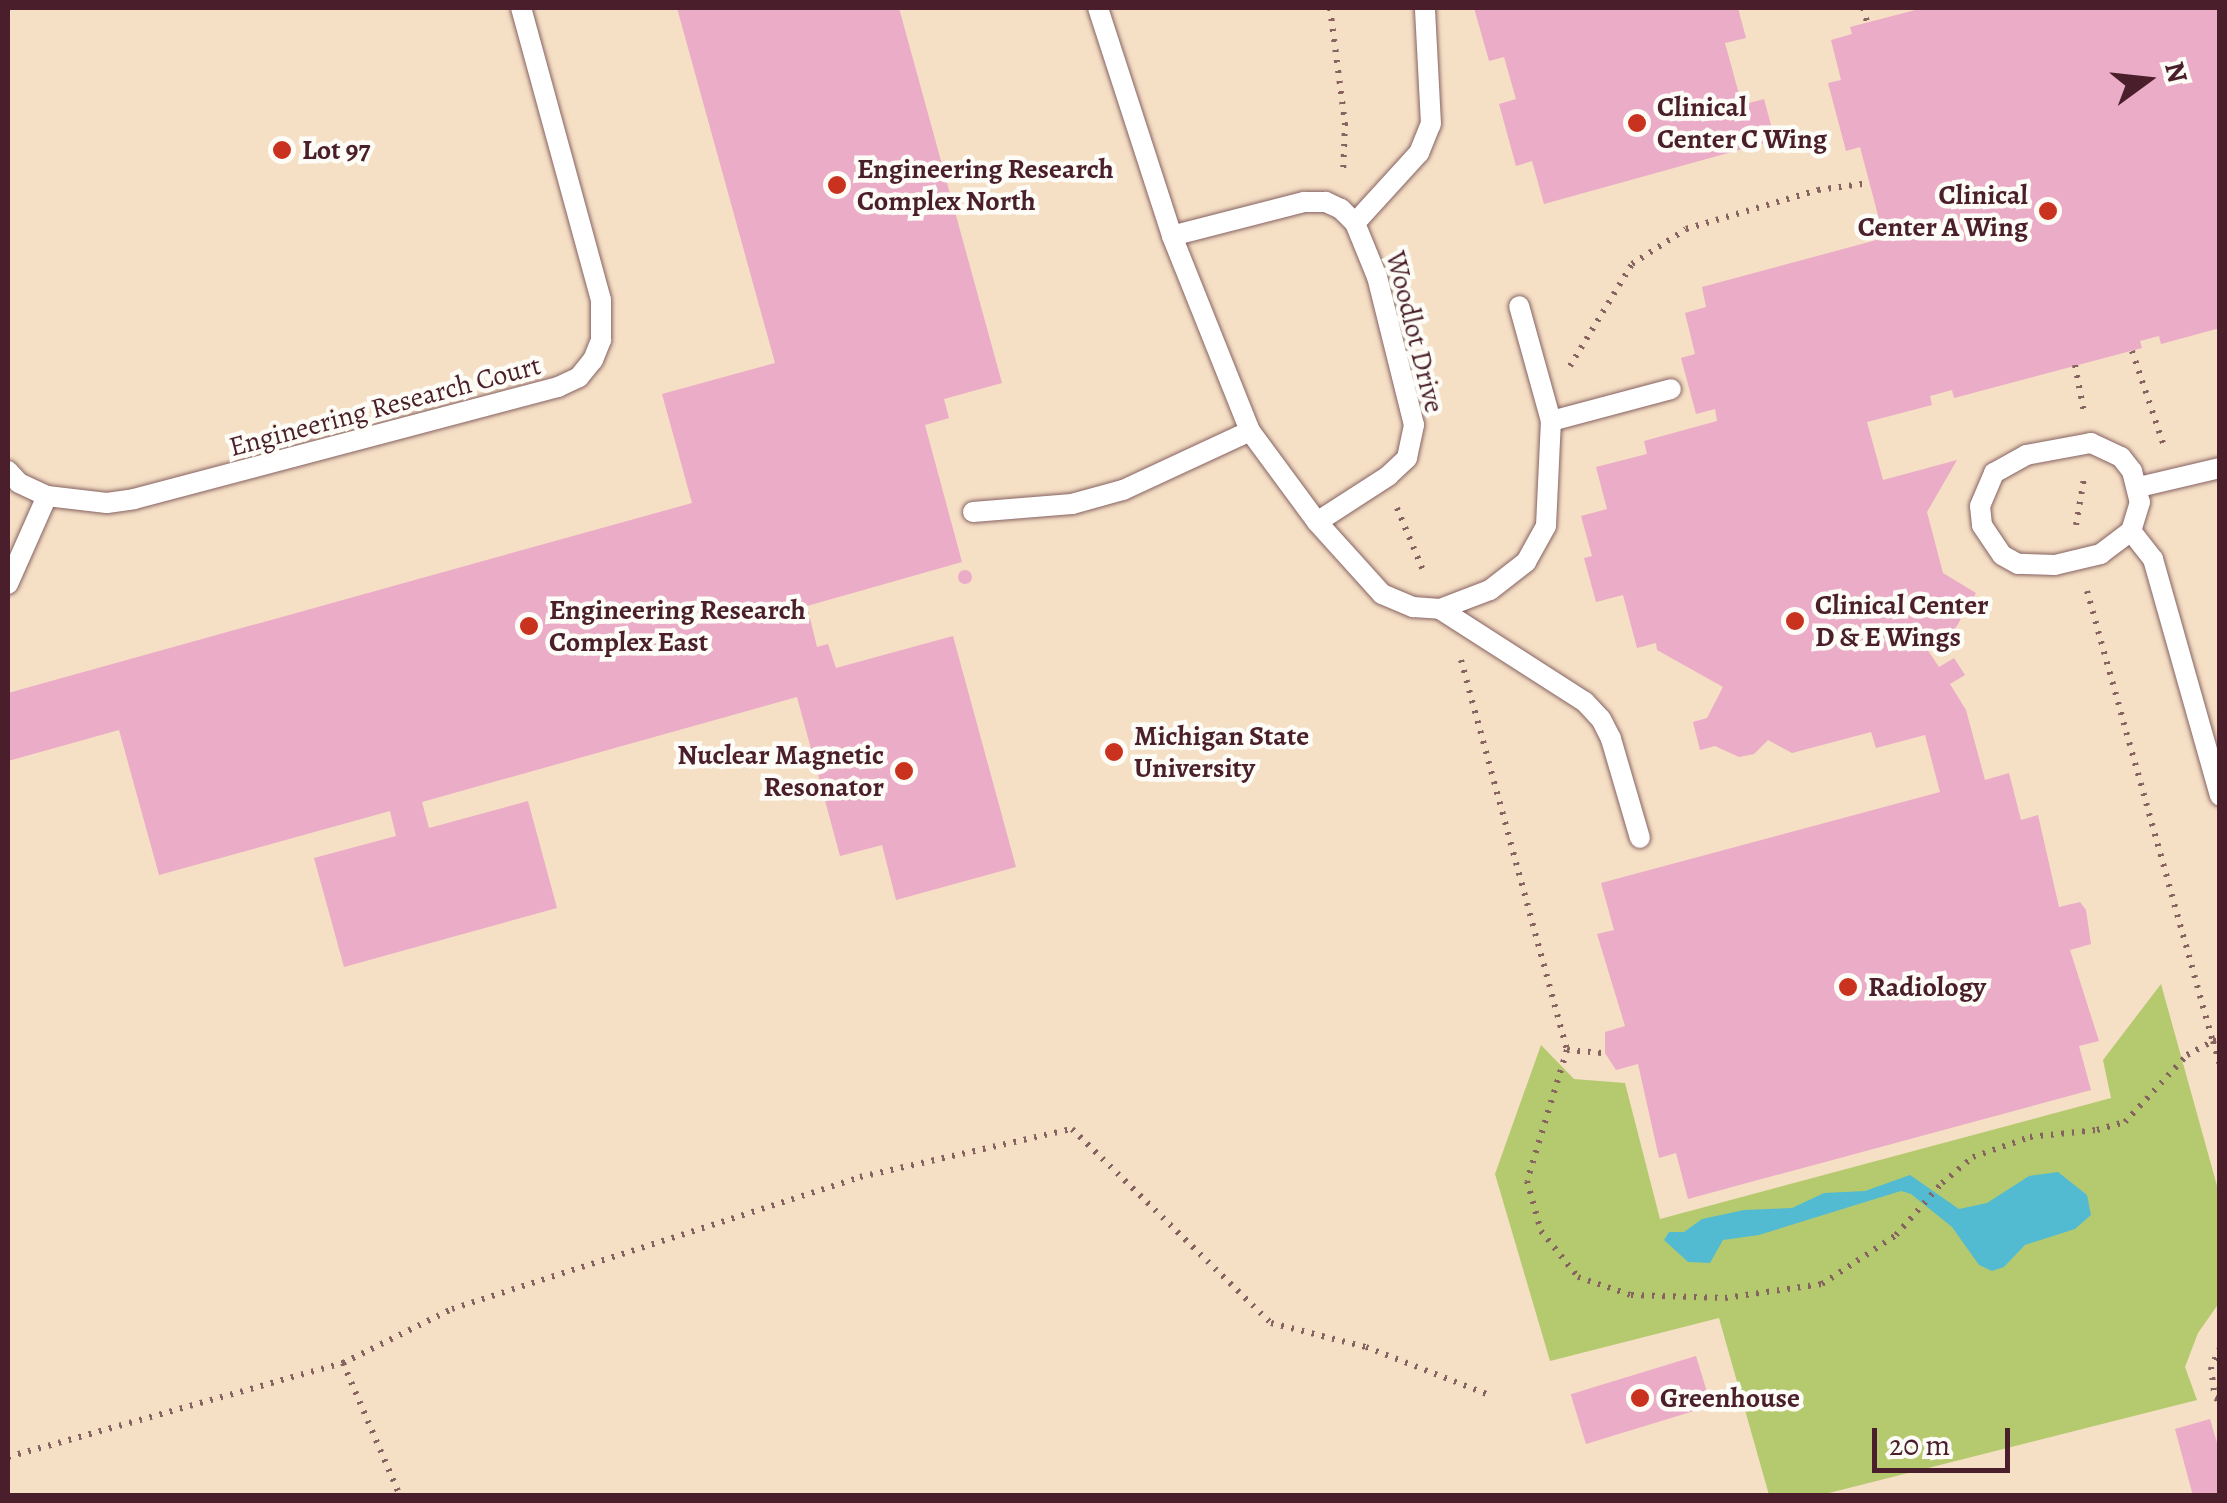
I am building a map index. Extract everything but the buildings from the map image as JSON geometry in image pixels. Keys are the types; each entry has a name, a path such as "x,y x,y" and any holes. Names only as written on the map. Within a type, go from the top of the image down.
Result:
{"lane":[{"name":"Engineering Research Court","path":"8,471 20,483 47,496 106,503 190,488 558,387 579,377 593,360 601,340 601,300 521,8"},
{"path":"1098,8 1172,236 1250,431 1317,522 1382,594 1413,608 1440,609 1490,590 1526,562 1546,526 1551,421 1519,306"},
{"path":"1172,236 1304,202 1326,202 1348,216 1420,153 1432,124 1425,8"},
{"name":"Woodlot Drive","path":"1317,522 1388,476 1406,458 1414,425 1377,277 1348,216"},
{"path":"1551,421 1671,389"},
{"path":"973,512 1072,504 1123,490 1250,431"},
{"path":"2091,444 2122,458 2139,487 2138,517 2131,531 2118,545 2078,559 2036,567 2002,555 1982,525 1980,506 1994,473 2026,455 2091,444"},
{"path":"2139,487 2220,468"},
{"path":"8,584 47,496"},
{"path":"2131,531 2153,558 2220,796"},
{"path":"1440,609 1585,702 1601,719 1612,739 1640,838"}],"path":[{"path":"1330,8 1345,123 1348,216"},
{"path":"1863,8 1867,22"},
{"path":"1551,421 1574,354 1632,264 1686,229 1818,190 1870,183"},
{"path":"2132,351 2142,369 2164,449 2177,446"},
{"path":"1388,476 1460,658 1567,1050 1527,1181 1541,1231 1578,1276 1632,1295 1706,1298 1822,1284 1866,1259 1973,1156 2030,1137 2124,1122 2187,1055 2216,1041"},
{"path":"2078,559 2220,1066"},
{"path":"1567,1050 1605,1053"},
{"path":"8,1457 343,1363 452,1309 860,1177 1072,1130 1272,1323 1366,1347 1492,1396"},
{"path":"2220,1348 2211,1367 2215,1398 2220,1400"},
{"path":"343,1363 400,1496"}],"green space":[{"path":"2161,984 2219,1193 2219,1303 2198,1333 2185,1367 2197,1400 1821,1495 1769,1495 1719,1318 1550,1361 1495,1174 1541,1045 1574,1079 1625,1083 1660,1219 2111,1098 2103,1060"}],"water":[{"path":"2058,1172 2087,1195 2091,1215 2075,1229 2025,1245 2004,1267 1992,1271 1979,1265 1952,1227 1911,1194 1901,1191 1759,1235 1723,1240 1710,1263 1688,1262 1664,1240 1669,1232 1684,1232 1702,1219 1744,1210 1792,1208 1824,1193 1865,1191 1910,1175 1959,1209 1987,1203 2029,1176"}],"place":[{"name":"Clinical Center C Wing","path":"1637,123"},
{"name":"Lot 97","path":"282,150"},
{"name":"Engineering Research Complex North","path":"837,185"},
{"name":"Clinical Center A Wing","path":"2048,211"},
{"name":"Clinical Center D & E Wings","path":"1795,621"},
{"name":"Engineering Research Complex East","path":"529,626"},
{"name":"Michigan State University","path":"1114,752"},
{"name":"Nuclear Magnetic Resonator","path":"904,771"},
{"name":"Radiology","path":"1848,987"},
{"name":"Greenhouse","path":"1640,1398"}]}
